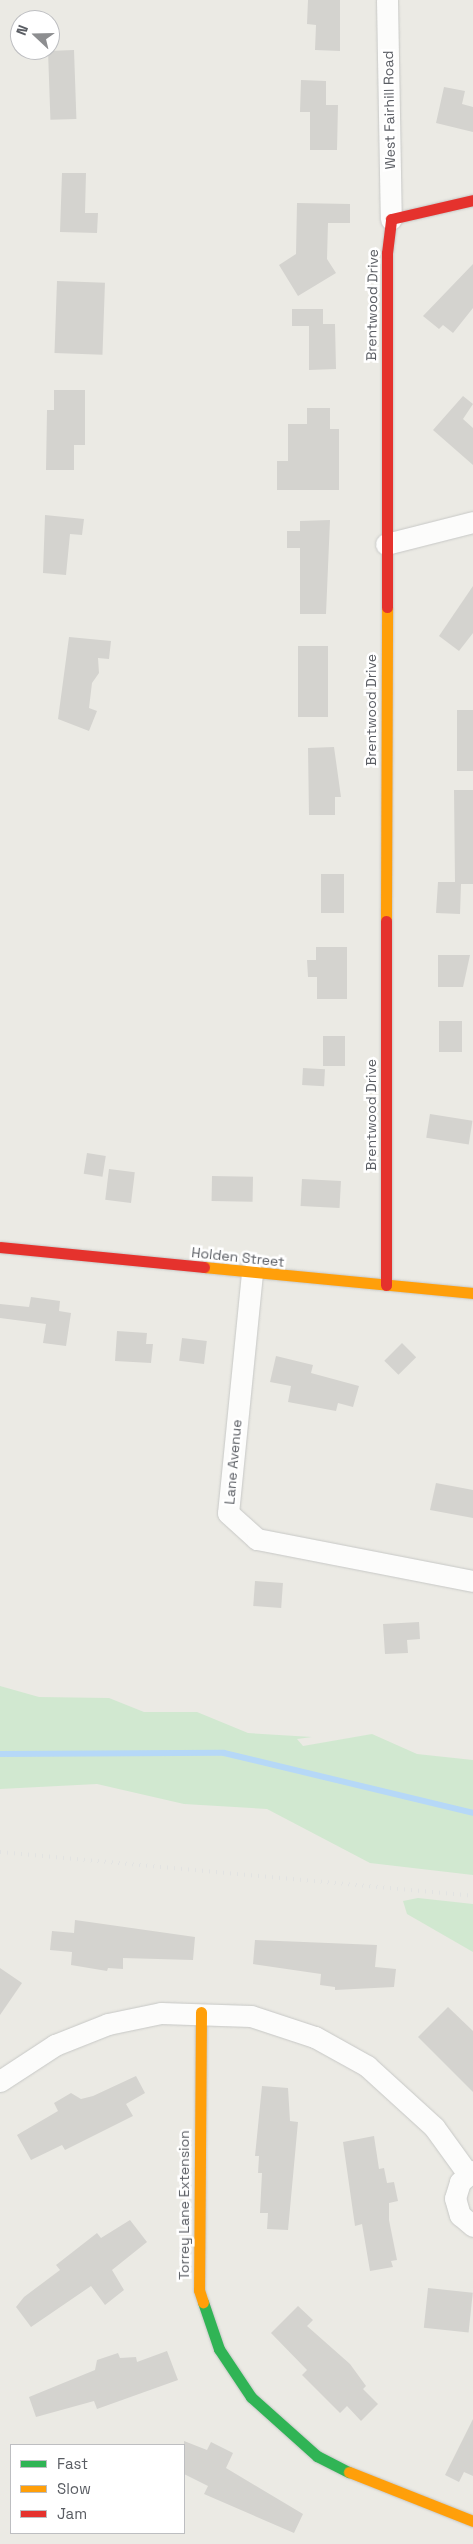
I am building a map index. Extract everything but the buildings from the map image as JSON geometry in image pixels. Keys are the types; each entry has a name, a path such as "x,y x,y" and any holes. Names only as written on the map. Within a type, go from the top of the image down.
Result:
{"street":[{"name":"West Fairhill Road","path":"387,0 391,219"},
{"path":"391,219 473,200"},
{"name":"Brentwood Drive","path":"386,1285 386,544 391,219"},
{"path":"386,544 473,522"},
{"name":"Holden Street","path":"0,1247 252,1274 473,1293"},
{"name":"Lane Avenue","path":"252,1274 228,1513 257,1540 473,1581"},
{"path":"0,2081 79,2034 135,2018 202,2012 272,2021 339,2049 412,2103 471,2172 457,2187 456,2204 463,2219 473,2226"},
{"name":"Torrey Lane Extension","path":"202,2012 199,2290 219,2348 256,2402 317,2456 372,2483 473,2521"}],"green space":[{"path":"0,1686 39,1697 109,1698 144,1712 197,1712 248,1733 312,1737 297,1739 303,1746 372,1734 417,1754 473,1760 473,1875 370,1863 267,1809 184,1804 97,1784 0,1789"},
{"path":"418,1898 473,1904 473,1952 407,1914 403,1901"}],"waterway":[{"path":"0,1754 224,1753 473,1813"}],"railway":[{"path":"0,1852 473,1896"}],"traffic: fast":[{"path":"203,2302 219,2349 251,2397 317,2456 349,2472"}],"traffic: slow":[{"path":"386,921 387,607"},
{"path":"204,1267 473,1293"},
{"path":"201,2012 199,2290 203,2302"},
{"path":"349,2472 473,2521"}],"traffic: jam":[{"path":"387,607 387,253 391,219 473,200"},
{"path":"386,921 386,1285"},
{"path":"0,1247 204,1267"}]}
